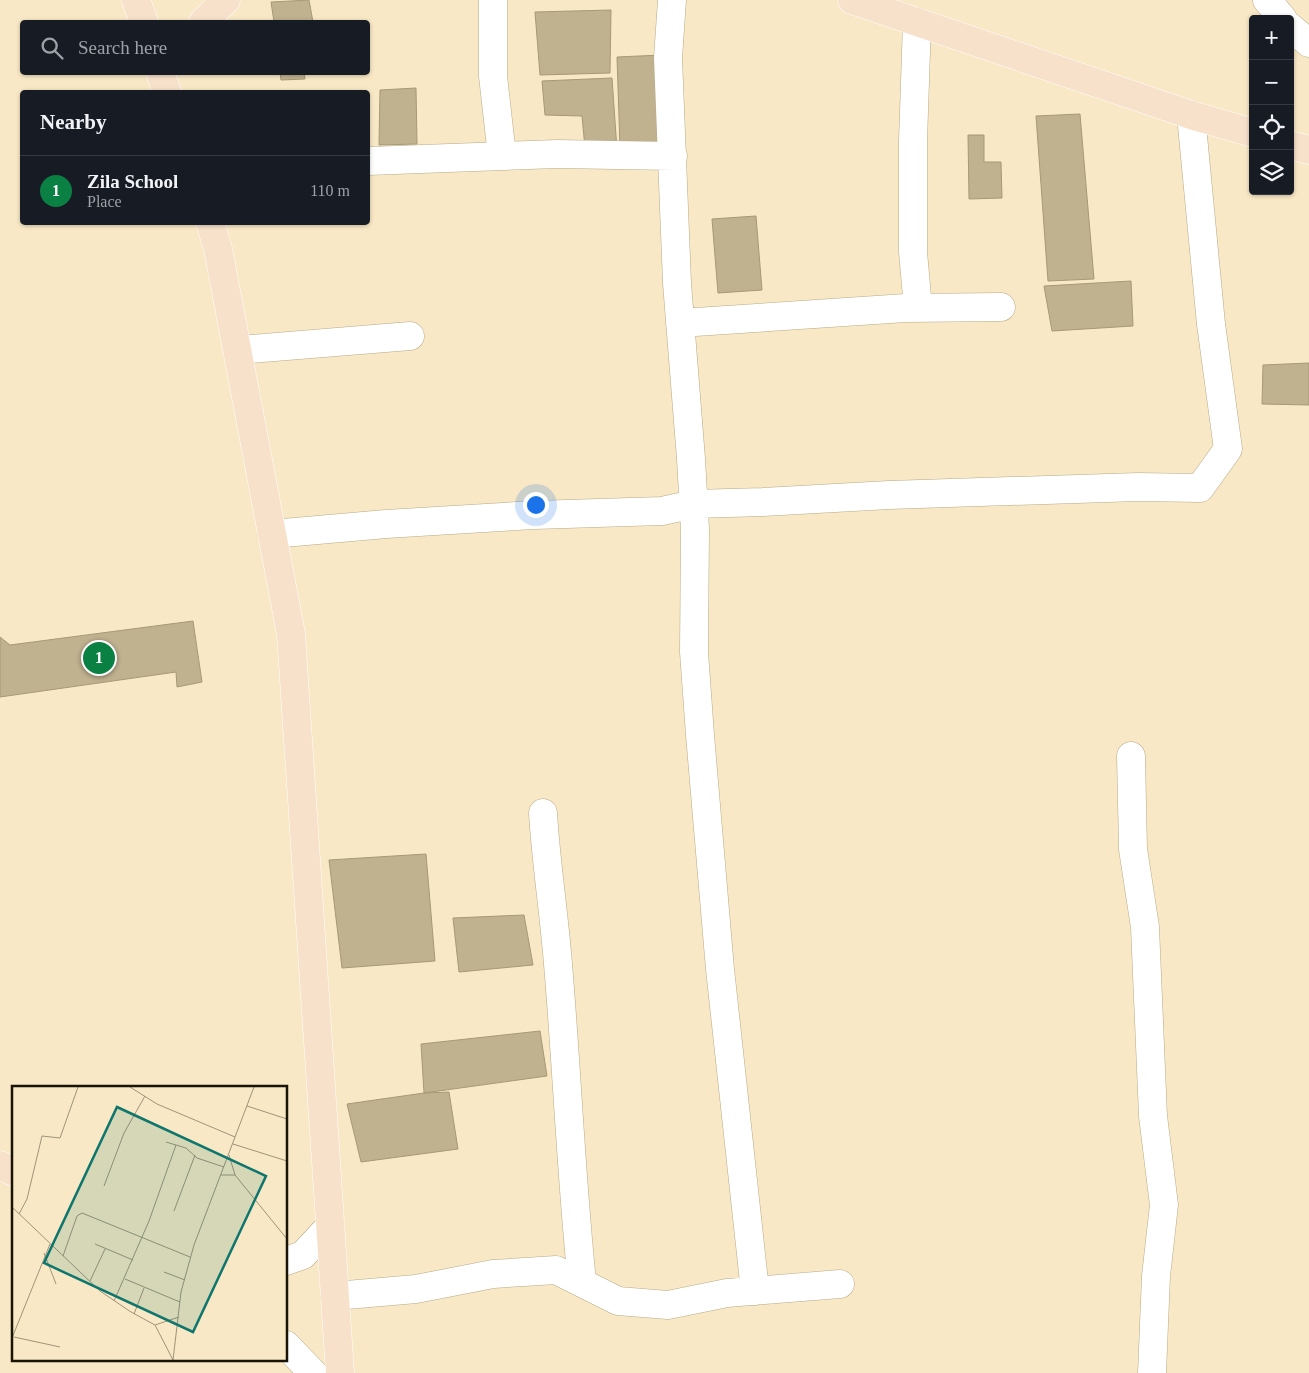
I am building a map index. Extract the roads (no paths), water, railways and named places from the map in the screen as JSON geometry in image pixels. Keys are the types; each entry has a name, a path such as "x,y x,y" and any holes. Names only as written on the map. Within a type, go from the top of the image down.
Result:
{"main road":[{"path":"136,0 143,20"},
{"path":"205,20 226,0"},
{"path":"852,0 1191,115 1249,132"},
{"path":"161,75 166,90"},
{"path":"1294,146 1309,150"},
{"path":"211,225 218,249 238,350 291,634 340,1373"},
{"path":"0,1165 12,1171"}],"street":[{"path":"493,0 493,76 502,156"},
{"path":"672,0 668,58 677,283 694,504 694,652 705,804 721,978 755,1291"},
{"path":"1267,0 1280,15"},
{"path":"917,22 912,252 918,308"},
{"path":"1294,30 1309,43"},
{"path":"272,534 386,524 534,515 662,511 694,504 908,494 1138,487 1200,488 1228,450 1211,324 1191,115"},
{"path":"370,161 557,154 673,156"},
{"path":"680,323 918,308 1001,308"},
{"path":"238,350 410,336"},
{"path":"1131,756 1134,849 1145,927 1153,1116 1164,1205 1156,1276 1152,1373"},
{"path":"543,813 558,963 582,1282"},
{"path":"288,1261 303,1255 330,1226"},
{"path":"335,1296 416,1289 492,1274 556,1270 618,1300 668,1305 728,1294 840,1284"},
{"path":"288,1348 313,1373"}],"place":[{"name":"Zila School","path":"99,658"}]}
